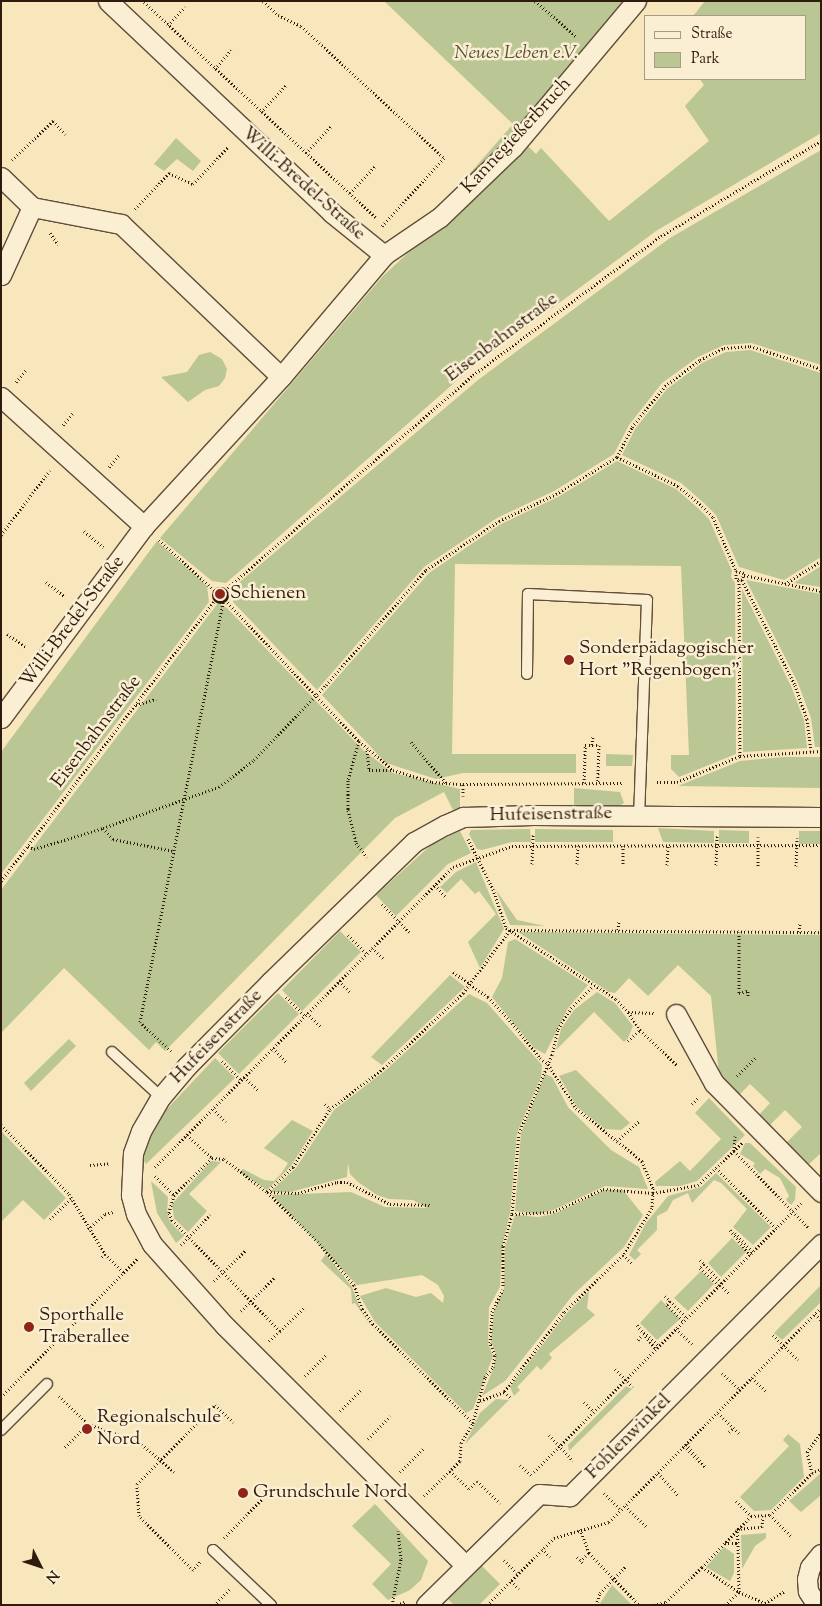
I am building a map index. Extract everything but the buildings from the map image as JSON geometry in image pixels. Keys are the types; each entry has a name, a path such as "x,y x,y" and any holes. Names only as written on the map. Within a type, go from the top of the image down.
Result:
{"street":[{"name":"Willi-Bredel-Straße","path":"1,718 144,526 281,377 384,255 332,213 108,1"},
{"name":"Kannegießerbruch","path":"384,255 453,204 529,130 636,1"},
{"path":"4,171 32,207 121,224 281,377"},
{"path":"1,275 32,207"},
{"path":"1,397 144,526"},
{"name":"Hufeisenstraße","path":"465,1565 225,1326 198,1298 152,1244 136,1214 129,1177 141,1131 161,1097 270,982 365,887 425,834 463,817 639,815 821,818"},
{"path":"676,1014 714,1083 819,1190"},
{"name":"Fohlenwinkel","path":"426,1605 538,1494 570,1496 821,1244"},
{"path":"817,1605 808,1591 807,1579 810,1567 821,1554"}],"lane":[{"path":"526,674 528,594 647,600 639,815"},
{"path":"112,1052 161,1097"},
{"path":"1,1430 47,1384"},
{"path":"213,1550 271,1605"}],"path":[{"path":"144,1 383,224 393,225"},
{"path":"263,1 278,15 301,26 444,158 368,242"},
{"path":"535,1 595,52"},
{"path":"121,224 170,173 193,184 286,85"},
{"path":"4,171 53,121 65,134"},
{"path":"290,173 331,126"},
{"name":"Eisenbahnstraße","path":"225,590 473,375 661,236 821,141"},
{"path":"332,213 375,166"},
{"path":"28,846 34,849 184,801 236,775 316,696 426,570 499,521 556,494 617,457 632,427 665,386 700,360 724,348 750,346 821,369"},
{"path":"1,536 63,454"},
{"path":"617,457 678,486 712,517 736,571 735,577 740,580 795,685 807,719 811,751"},
{"path":"144,526 205,581 215,591 216,599 224,600 359,741 393,770"},
{"path":"785,584 821,562"},
{"path":"736,571 744,575 821,590"},
{"path":"740,756 740,580 744,575"},
{"path":"156,1037 140,1022 224,600 225,590 215,591"},
{"name":"Eisenbahnstraße","path":"1,882 216,599"},
{"path":"135,705 156,699"},
{"path":"592,745 593,736"},
{"path":"359,741 348,780 351,828 359,848 381,872"},
{"path":"411,742 447,783"},
{"path":"584,783 585,745 599,745 598,783"},
{"path":"367,749 369,770 393,770 432,782 641,782"},
{"path":"677,782 740,756 821,751"},
{"path":"103,828 113,839 174,851"},
{"path":"667,865 668,845"},
{"path":"716,865 717,845"},
{"path":"174,1195 150,1172 453,867 477,856 512,846 821,846"},
{"path":"532,864 534,846"},
{"path":"577,864 578,846"},
{"path":"622,864 623,846"},
{"path":"758,846 758,866"},
{"path":"796,866 797,846"},
{"path":"477,856 506,928 593,986 616,999 628,1012 676,1014"},
{"path":"434,885 444,896"},
{"path":"365,887 409,932"},
{"path":"618,930 619,920"},
{"path":"799,932 800,922"},
{"path":"510,930 821,932"},
{"path":"267,1192 293,1167 330,1109 384,1068 470,986 510,930"},
{"path":"739,932 739,992 748,991 748,998"},
{"path":"372,948 383,958"},
{"path":"453,972 470,986 488,997 540,1058 548,1064 576,1108 642,1161 653,1192 652,1208 623,1255 564,1312 504,1392 479,1401"},
{"path":"339,981 350,992"},
{"path":"270,982 322,1027"},
{"path":"420,1500 460,1460 461,1443 473,1423 496,1355 490,1343 492,1312 503,1289 503,1246 512,1214 519,1133 548,1064 558,1029 572,1008 593,986"},
{"path":"628,1041 640,1030"},
{"path":"272,1048 286,1062"},
{"path":"244,1077 258,1090"},
{"path":"325,1104 330,1109"},
{"path":"213,1109 226,1122"},
{"path":"617,1142 638,1121"},
{"path":"1,1124 71,1199 105,1254 124,1273"},
{"path":"512,1214 553,1212 603,1189 653,1192 698,1185 758,1127"},
{"path":"187,1135 212,1158 224,1159 267,1192 295,1220 354,1285 362,1309 373,1324 409,1362 473,1423"},
{"path":"734,1151 794,1211"},
{"path":"212,1158 174,1195 169,1213 189,1237 280,1331"},
{"path":"90,1164 116,1163"},
{"path":"716,1168 776,1228"},
{"path":"267,1192 298,1194 337,1182 347,1182 390,1204 432,1205"},
{"path":"525,1481 776,1228 819,1190"},
{"path":"50,1219 71,1199"},
{"path":"88,1229 105,1214 117,1211"},
{"path":"189,1237 210,1215"},
{"path":"291,1223 295,1220"},
{"path":"730,1230 751,1254"},
{"path":"1,1396 152,1244"},
{"path":"198,1298 246,1250"},
{"path":"101,1258 105,1254"},
{"path":"623,1255 632,1264"},
{"path":"700,1260 729,1293"},
{"path":"225,1326 274,1278"},
{"path":"665,1296 688,1318"},
{"path":"670,1301 667,1305 684,1322"},
{"path":"265,1345 304,1308"},
{"path":"487,1605 554,1538 609,1522 821,1308"},
{"path":"815,1314 821,1320"},
{"path":"637,1325 643,1334 657,1347"},
{"path":"638,1340 643,1334"},
{"path":"773,1335 798,1360"},
{"path":"290,1390 327,1354"},
{"path":"30,1368 88,1424 139,1442 174,1472"},
{"path":"615,1369 633,1387"},
{"path":"752,1378 767,1392"},
{"path":"325,1426 362,1389"},
{"path":"504,1392 511,1398"},
{"path":"584,1402 594,1412"},
{"path":"233,1422 215,1404 137,1484 139,1516 193,1570 262,1499"},
{"path":"718,1412 739,1433"},
{"path":"354,1454 390,1416"},
{"path":"65,1447 88,1424"},
{"path":"729,1432 734,1428"},
{"path":"812,1473 807,1452 821,1433"},
{"path":"549,1435 560,1446"},
{"path":"685,1445 705,1467"},
{"path":"386,1486 423,1449"},
{"path":"520,1465 531,1475"},
{"path":"654,1605 666,1602 751,1516 770,1515 812,1473 821,1470"},
{"path":"450,1471 469,1489 477,1481 502,1504"},
{"path":"657,1474 677,1493"},
{"path":"603,1499 607,1496"},
{"path":"495,1511 508,1498"},
{"path":"736,1501 751,1516"},
{"path":"625,1506 647,1527"},
{"path":"770,1515 792,1536"},
{"path":"737,1529 762,1527 763,1516"},
{"path":"392,1605 400,1559 396,1523"},
{"path":"580,1529 589,1553 639,1605"},
{"path":"725,1605 739,1592 737,1529"},
{"path":"724,1543 738,1543"},
{"path":"542,1549 550,1557"},
{"path":"580,1560 589,1553"},
{"path":"596,1605 600,1593 626,1566"},
{"path":"702,1567 739,1592 766,1604 807,1579"},
{"path":"510,1581 519,1589"}],"green space":[{"name":"Neues Leben e.V.","path":"384,1 626,1 520,130 437,211 513,124"},
{"path":"705,1 821,1 821,133 656,231 469,370 226,583 212,581 160,538 383,276 526,144 536,154 541,148 609,221 709,141 685,106 704,85 701,80 807,80 807,15 694,15"},
{"path":"176,138 201,161 193,171 177,159 164,171 154,164"},
{"path":"821,150 821,365 751,343 724,345 698,357 662,383 629,425 614,454 554,491 497,518 424,567 317,690 233,602 235,586 478,380 670,238"},
{"path":"750,350 821,373 821,557 784,580 739,567 716,515 704,503 681,483 622,455 635,429 667,389 702,363 726,352"},
{"path":"210,352 222,359 227,369 225,378 219,386 205,390 188,402 161,377 187,372 199,355"},
{"path":"617,461 676,489 699,509 709,519 732,571 731,577 735,583 736,754 679,777 671,769 671,755 689,755 681,566 455,564 452,754 576,754 576,773 463,773 436,779 386,763 322,695 429,573 501,524 558,497"},
{"path":"157,541 207,586 209,602 1,874 1,752"},
{"path":"821,566 821,587 794,583"},
{"path":"746,580 821,594 821,747 815,747 811,718 798,683"},
{"path":"742,589 791,686 804,720 807,748 743,752"},
{"path":"218,603 227,608 363,750 393,773 460,789 460,808 453,810 444,792 395,818 165,1051 156,1042 149,1050 64,968 1,1033 1,890"},
{"path":"606,754 633,755 632,766 606,766"},
{"path":"785,757 821,757 821,788 678,786 740,761"},
{"path":"574,788 620,792 624,803 614,809 574,806"},
{"path":"658,828 714,831 714,843 663,842"},
{"path":"530,829 531,842 512,842 482,850 477,849 469,834 471,830"},
{"path":"535,829 613,830 613,842 535,842"},
{"path":"719,830 749,831 749,843 719,843"},
{"path":"460,831 471,853 448,864 396,916 376,895 431,845"},
{"path":"799,831 821,831 821,844 799,844"},
{"path":"476,862 504,929 480,968 468,942 496,914 479,891 475,894 461,879 447,893 440,887 456,872"},
{"path":"496,890 517,920 545,926 510,925"},
{"path":"340,931 361,952 302,1011 282,990"},
{"path":"518,932 821,935 821,1153 808,1165 786,1143 802,1127 785,1110 769,1126 759,1115 770,1103 750,1084 739,1095 719,1074 711,996 678,965 648,996 629,978 615,993 609,992"},
{"path":"515,939 588,985 568,1008 545,1054 534,1048 492,997 502,978 508,942"},
{"path":"450,975 465,987 382,1065 371,1057"},
{"path":"597,992 615,1003 633,1026 628,1038 624,1042 594,1012 556,1050 561,1029 574,1010"},
{"path":"278,993 299,1014 239,1074 218,1053"},
{"path":"469,994 487,1003 542,1065 541,1077 517,1133 510,1213 502,1246 500,1287 489,1307 488,1344 493,1356 473,1409 466,1413 375,1322 360,1296 386,1288 416,1297 431,1293 443,1303 444,1296 438,1285 422,1275 357,1285 272,1195 351,1192 385,1207 427,1208 413,1200 389,1199 377,1195 350,1174 348,1163 347,1177 290,1192 270,1192 296,1168 334,1110 386,1070"},
{"path":"69,1039 76,1046 31,1091 24,1083"},
{"path":"215,1058 235,1078 146,1164 143,1159 147,1144 166,1110"},
{"path":"576,1070 630,1123 621,1130 605,1129 577,1107 559,1076"},
{"path":"545,1074 552,1077 568,1107 611,1150 639,1167 648,1189 605,1186 553,1210 537,1214 515,1211 521,1133"},
{"path":"709,1098 745,1135 697,1181 680,1186 656,1186 655,1182 680,1161 690,1171 721,1139 695,1113"},
{"path":"292,1120 313,1131 291,1166 267,1190 240,1172 243,1169 264,1180 274,1181 281,1174 288,1163 264,1148"},
{"path":"1,1131 66,1198 44,1220 23,1200 1,1222"},
{"path":"745,1143 750,1143 796,1187 795,1200 791,1205 786,1200 789,1196 780,1178 765,1169 760,1174 753,1166 755,1163 740,1154"},
{"path":"211,1161 221,1162 189,1194 207,1211 188,1232 174,1218 172,1204"},
{"path":"716,1173 771,1227 753,1245 733,1227 747,1209 721,1183 714,1180 692,1203 688,1193 673,1200 667,1211 657,1216 657,1230 637,1250 641,1254 635,1260 629,1255 646,1223 668,1196 701,1187"},
{"path":"151,1181 168,1197 167,1213 170,1222 184,1236 176,1243 157,1213"},
{"path":"605,1190 623,1190 643,1215 624,1247 573,1295 505,1381 482,1396 494,1367 496,1354 491,1341 494,1311 504,1289 505,1247 515,1215 538,1217 554,1214"},
{"path":"732,1238 746,1252 721,1277 708,1263"},
{"path":"326,1254 352,1287 361,1311 374,1331 355,1303 352,1304 351,1289 321,1261"},
{"path":"701,1271 714,1284 688,1311 674,1298"},
{"path":"821,1285 821,1302 782,1340 774,1333"},
{"path":"589,1291 587,1308 595,1315 549,1354 552,1358 541,1370 537,1366 517,1387 520,1390 514,1396 510,1387 566,1314"},
{"path":"661,1300 680,1319 657,1340 640,1323"},
{"path":"626,1386 632,1389 569,1451 568,1445"},
{"path":"496,1399 509,1400 465,1444 480,1413"},
{"path":"788,1434 800,1444 804,1477 771,1510 754,1511 740,1497 789,1446 783,1440"},
{"path":"821,1473 821,1495 801,1512 789,1501"},
{"path":"375,1504 428,1561 421,1580 410,1590 388,1600 372,1584 391,1564 352,1526"},
{"path":"766,1533 766,1538 755,1546 742,1569 741,1535"},
{"path":"724,1547 734,1554 734,1573 730,1581 706,1567"},
{"path":"481,1565 500,1584 479,1605 454,1605 448,1599"},
{"path":"612,1585 632,1605 599,1605"}],"place":[{"name":"Schienen","path":"220,594"},
{"name":"Sonderpädagogischer Hort \"Regenbogen\"","path":"569,660"},
{"name":"Sporthalle Traberallee","path":"29,1327"},
{"name":"Regionalschule Nord","path":"87,1429"},
{"name":"Grundschule Nord","path":"243,1493"}]}
